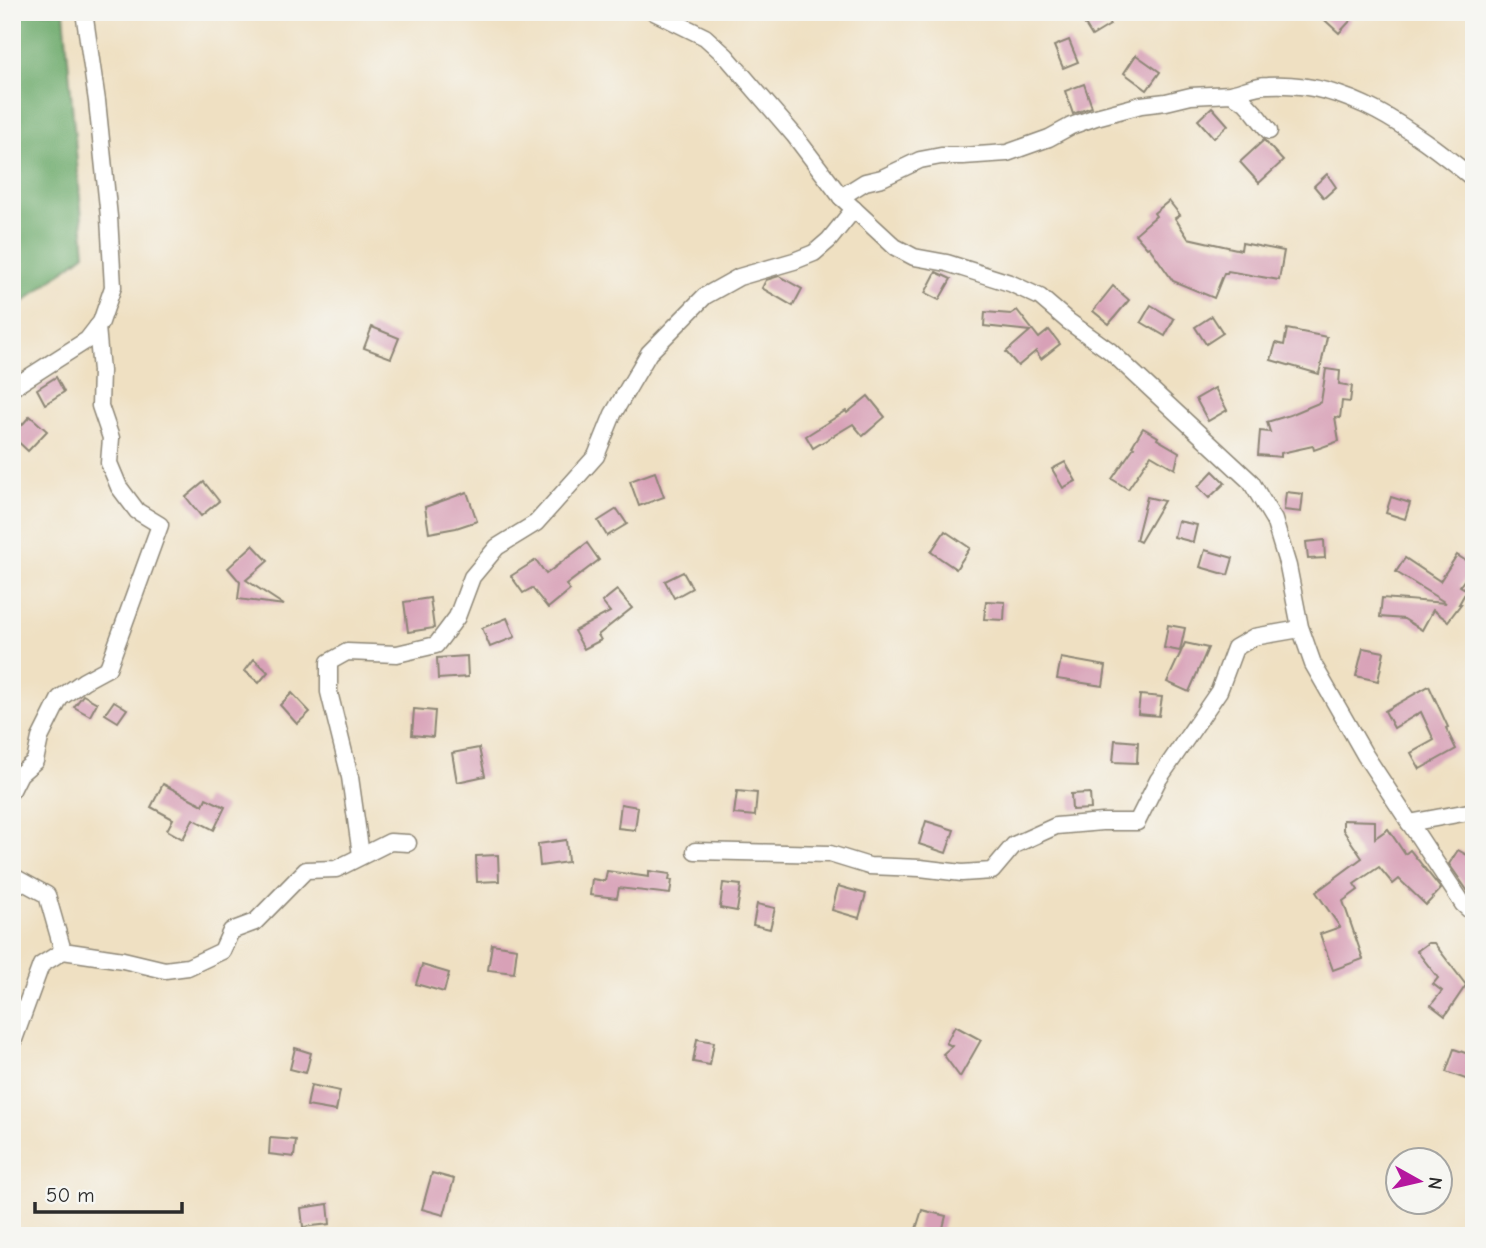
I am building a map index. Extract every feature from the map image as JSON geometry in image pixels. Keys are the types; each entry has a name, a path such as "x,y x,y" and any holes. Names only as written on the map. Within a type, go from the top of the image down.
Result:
{"street":[{"path":"12,388 87,340 101,322 113,287 97,101 84,12"},
{"path":"653,12 705,37 726,56 794,135 841,197 895,247 914,257 947,263 1010,283 1040,297 1110,351 1251,482 1274,520 1288,566 1300,629 1313,664 1365,755 1463,904 1474,915"},
{"path":"841,197 865,182 882,178 920,160 941,156 1007,153 1049,138 1071,126 1119,110 1191,96 1231,94 1265,85 1300,85 1337,94 1371,107 1410,130 1474,179"},
{"path":"1231,94 1245,102 1269,131"},
{"path":"361,855 350,777 329,692 330,662 346,653 397,654 436,645 457,617 472,577 497,547 536,523 596,456 613,414 649,353 705,296 739,277 814,253 829,240 854,209"},
{"path":"12,790 20,774 35,761 40,738 60,698 108,668 160,525 137,511 119,487 109,463 111,438 100,405 101,372 97,327"},
{"path":"695,851 830,854 869,866 982,872 992,871 1014,845 1056,826 1137,822 1158,779 1219,691 1235,648 1254,637 1300,629"},
{"path":"1409,823 1474,811"},
{"path":"12,1045 41,965 63,951 123,960 165,970 188,967 222,951 231,931 256,922 306,870 336,869 390,842 408,844"},
{"path":"12,878 47,895 63,951"}],"green space":[{"path":"12,12 64,12 85,254 12,311"}],"building":[{"path":"1103,12 1110,25 1092,36 1084,23"},
{"path":"1316,12 1341,12 1351,20 1339,33"},
{"path":"1069,40 1078,62 1063,68 1054,46"},
{"path":"1136,55 1160,72 1147,90 1124,73"},
{"path":"1084,84 1092,107 1073,114 1065,91"},
{"path":"1212,107 1228,125 1214,138 1198,120"},
{"path":"1264,140 1283,161 1259,183 1240,162"},
{"path":"1327,174 1336,187 1324,198 1314,186"},
{"path":"1169,201 1180,215 1175,218 1188,238 1241,250 1242,243 1284,251 1279,280 1228,271 1224,273 1214,298 1173,281 1149,247 1135,234"},
{"path":"936,272 951,279 939,300 925,293"},
{"path":"779,276 802,289 793,306 762,288 766,280"},
{"path":"1113,286 1129,300 1109,324 1093,311"},
{"path":"1151,305 1174,319 1165,336 1141,322"},
{"path":"1017,310 1039,338 1049,330 1060,344 1041,359 1036,351 1018,366 1006,352 1030,331 984,326 985,312 1011,314"},
{"path":"1212,316 1223,333 1206,344 1195,327"},
{"path":"372,327 399,338 391,358 364,348"},
{"path":"1287,329 1327,337 1319,374 1271,360 1276,343 1284,345"},
{"path":"1326,369 1340,371 1339,384 1352,386 1350,402 1342,401 1340,418 1335,417 1339,441 1314,450 1313,446 1281,453 1281,457 1258,455 1260,431 1270,432 1267,422 1321,402"},
{"path":"56,377 64,392 45,404 37,389"},
{"path":"1215,388 1227,410 1208,421 1196,399"},
{"path":"868,396 885,417 863,436 853,424 813,448 806,436 846,411 847,413"},
{"path":"30,416 47,431 28,451 12,436"},
{"path":"1143,428 1179,452 1175,469 1151,455 1128,489 1112,479 1134,447 1132,446"},
{"path":"1065,462 1076,481 1063,488 1052,469"},
{"path":"1213,471 1225,483 1209,498 1198,487"},
{"path":"655,472 664,497 639,506 630,481"},
{"path":"204,482 219,501 201,516 186,497"},
{"path":"467,492 477,521 429,533 425,507"},
{"path":"1286,492 1303,494 1301,512 1284,510"},
{"path":"1147,497 1164,501 1140,542 1136,540"},
{"path":"1391,497 1410,503 1405,519 1386,513"},
{"path":"617,509 627,524 607,536 598,521"},
{"path":"1178,521 1197,525 1193,542 1174,537"},
{"path":"945,531 970,548 956,569 931,552"},
{"path":"1324,540 1325,558 1308,559 1306,542"},
{"path":"587,543 599,560 566,585 570,590 548,608 532,588 523,593 511,576 536,560 546,574"},
{"path":"253,545 268,561 246,580 284,605 238,599 240,582 228,568"},
{"path":"1205,550 1233,558 1228,575 1200,567"},
{"path":"1457,555 1474,566 1460,586 1467,590 1461,604 1448,621 1433,610 1422,630 1404,619 1380,617 1382,598 1446,603 1396,572 1405,558 1440,581"},
{"path":"683,572 692,588 674,598 665,581"},
{"path":"617,590 632,608 598,635 601,640 584,649 574,631 610,612 602,602"},
{"path":"430,598 434,628 408,632 404,602"},
{"path":"986,601 1005,602 1004,620 984,619"},
{"path":"507,618 515,637 490,647 482,628"},
{"path":"1168,625 1185,628 1180,651 1164,648"},
{"path":"1185,643 1208,648 1189,692 1167,682"},
{"path":"1363,648 1384,652 1378,681 1356,676"},
{"path":"467,656 468,677 438,679 437,658"},
{"path":"1061,658 1106,666 1103,686 1057,679"},
{"path":"254,659 268,672 259,683 245,671"},
{"path":"1429,686 1456,749 1420,769 1411,753 1434,740 1421,712 1394,728 1385,711"},
{"path":"292,693 310,712 297,724 280,705"},
{"path":"83,695 97,703 90,716 74,707"},
{"path":"1140,695 1162,697 1159,716 1138,714"},
{"path":"114,701 127,709 118,722 105,714"},
{"path":"414,709 435,711 433,737 412,735"},
{"path":"1115,740 1138,742 1137,763 1113,762"},
{"path":"479,748 485,776 457,782 452,753"},
{"path":"163,784 203,805 206,798 225,807 214,830 193,819 183,839 167,830 173,819 151,807"},
{"path":"737,791 757,793 755,816 734,814"},
{"path":"1090,793 1091,809 1072,810 1071,794"},
{"path":"621,804 638,807 635,830 618,828"},
{"path":"1343,820 1375,821 1375,838 1388,829 1405,854 1410,850 1441,889 1426,905 1399,879 1393,884 1379,867 1354,884 1358,890 1343,901 1363,959 1333,970 1320,934 1340,927 1316,892 1362,858 1343,830"},
{"path":"926,821 954,830 946,853 919,844"},
{"path":"566,840 568,862 540,866 538,844"},
{"path":"1458,850 1474,859 1474,900 1449,864"},
{"path":"498,855 499,881 477,882 476,856"},
{"path":"607,871 649,877 649,871 670,874 670,894 619,888 617,898 590,895 592,879 605,881"},
{"path":"723,883 741,885 737,911 720,908"},
{"path":"838,886 866,894 859,918 832,910"},
{"path":"757,904 775,908 770,929 753,925"},
{"path":"1428,943 1434,943 1466,985 1445,1016 1431,1005 1442,991 1433,984 1438,978 1417,951"},
{"path":"492,944 517,948 514,973 488,970"},
{"path":"422,965 449,973 444,992 416,984"},
{"path":"955,1026 981,1040 960,1077 943,1054 952,1046 946,1043"},
{"path":"697,1039 714,1042 710,1065 693,1062"},
{"path":"295,1048 311,1053 306,1073 290,1069"},
{"path":"1454,1049 1474,1056 1474,1082 1446,1072"},
{"path":"311,1085 340,1091 336,1111 307,1106"},
{"path":"270,1138 296,1140 294,1157 269,1154"},
{"path":"432,1173 454,1179 444,1215 422,1209"},
{"path":"328,1204 330,1224 303,1227 301,1208"},
{"path":"922,1210 946,1216 941,1236 916,1229"}]}
